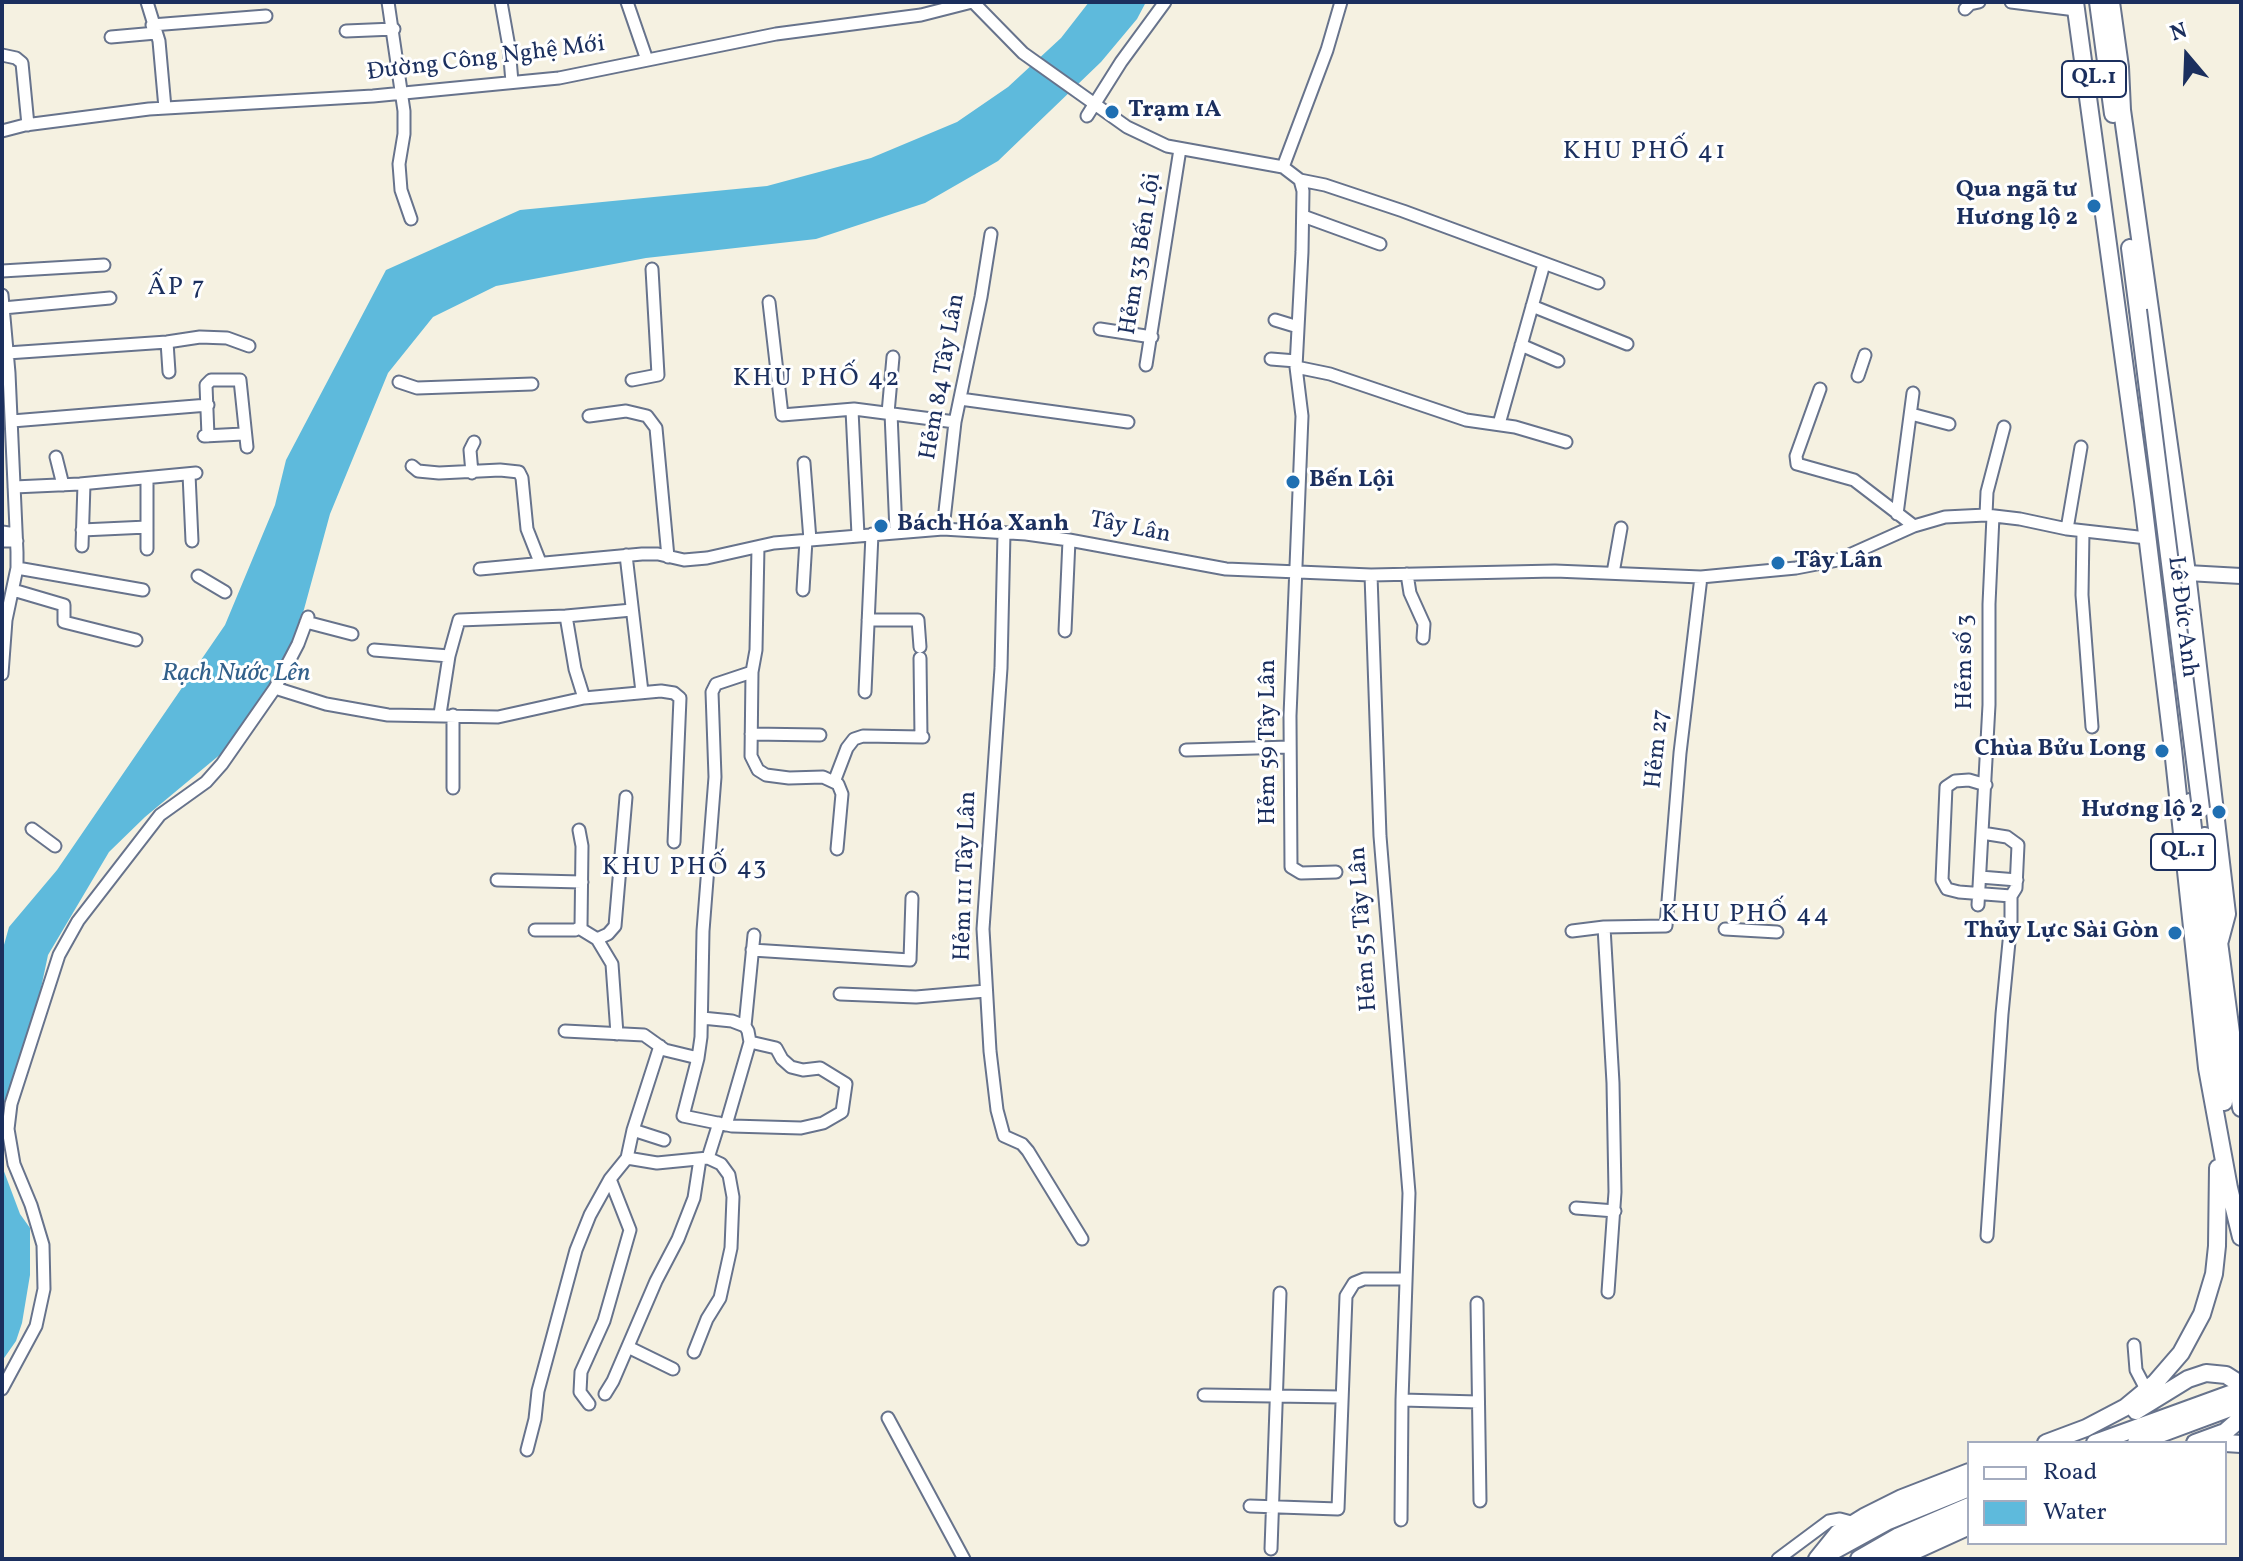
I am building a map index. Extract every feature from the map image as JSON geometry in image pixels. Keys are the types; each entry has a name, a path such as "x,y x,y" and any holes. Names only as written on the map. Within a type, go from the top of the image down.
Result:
{"highway":[{"name":"Lê Đức Anh","path":"2098,2 2105,156 2194,958 2225,1102 2241,1200"},
{"name":"Lê Đức Anh","path":"2111,2 2122,110 2187,573 2227,914 2220,950"},
{"name":"Lê Đức Anh","path":"2078,5 2105,156"},
{"name":"Lê Đức Anh","path":"2085,46 2133,311 2196,805 2225,1102"},
{"path":"2143,501 2149,510 2160,513 2170,509 2177,500"},
{"path":"2147,538 2187,573"},
{"path":"2157,617 2162,603 2176,600 2183,603 2191,617"},
{"name":"Lê Đức Anh","path":"2207,900 2234,999 2220,1140 2241,1237"},
{"path":"2234,999 2241,1030"},
{"path":"2090,1436 2152,1385 2181,1353 2202,1314 2209,1295 2217,1246 2218,1162 2225,1102"},
{"path":"2059,1441 2090,1436 2241,1390 2237,1382 2226,1375 2206,1373 2188,1379 2090,1436"},
{"path":"2141,1441 2241,1404"},
{"path":"2200,1441 2225,1432 2241,1418"},
{"path":"1818,1559 1838,1533 1855,1523 1902,1498 1967,1473"},
{"path":"1818,1559 1888,1521 1967,1489"},
{"path":"1859,1559 1899,1536 1967,1507"},
{"path":"1882,1559 1967,1519"}],"main road":[{"path":"2187,573 2241,576"}],"street":[{"path":"147,2 165,108"},
{"path":"388,2 394,29 404,134 399,164 401,190 411,219"},
{"path":"501,2 512,82"},
{"path":"627,2 647,60"},
{"path":"972,2 1031,59 1127,127 1167,146 1283,167 1300,180 1325,185 1403,211 1598,283"},
{"name":"Đường Công Nghệ Mới","path":"2,131 165,108 401,93 559,78 776,34 921,15 972,2"},
{"path":"1087,116 1121,62 1165,2"},
{"path":"1283,167 1327,50 1341,2"},
{"path":"1965,9 1979,2"},
{"path":"2011,2 2078,5"},
{"path":"111,37 266,16"},
{"path":"346,31 394,29"},
{"path":"2,55 16,58 22,63 28,125"},
{"name":"Hẻm 33 Bến Lội","path":"1146,365 1180,149"},
{"path":"1295,572 1302,416 1296,364 1303,216 1300,180"},
{"path":"1303,216 1380,244"},
{"name":"Hẻm 84 Tây Lân","path":"943,529 955,422 991,234"},
{"path":"1499,424 1544,264"},
{"path":"2,271 104,265"},
{"path":"632,380 658,375 652,269"},
{"path":"2,295 12,421 17,568 6,620 2,674"},
{"path":"3,308 110,298"},
{"path":"769,302 782,415 852,410 955,422"},
{"path":"1532,306 1627,344"},
{"path":"1275,320 1298,327"},
{"path":"1100,329 1152,337"},
{"path":"7,353 200,337 227,338 249,346"},
{"path":"167,342 169,372"},
{"path":"1521,345 1558,361"},
{"path":"1858,376 1865,355"},
{"path":"893,357 890,413 896,532"},
{"path":"1271,359 1330,374 1466,420 1499,424 1566,442"},
{"path":"243,434 206,436 206,385 211,380 240,380 243,434 247,447"},
{"path":"399,382 417,388 532,384"},
{"path":"1820,389 1796,456 1797,464 1854,480 1914,526"},
{"path":"1897,514 1913,393"},
{"path":"960,399 1128,422"},
{"path":"12,421 208,405"},
{"path":"852,410 858,535"},
{"path":"589,416 626,411 647,416 656,428 668,557"},
{"path":"1911,414 1949,424"},
{"name":"Hẻm số 3","path":"1979,900 1986,785 1990,515 1987,492 2004,427"},
{"path":"472,473 470,450 474,442"},
{"path":"2067,529 2081,447"},
{"path":"56,457 63,485"},
{"path":"803,590 808,540 804,463"},
{"path":"412,466 418,471 519,472 527,529 540,562"},
{"path":"14,487 192,474 192,541"},
{"path":"147,478 147,549"},
{"path":"82,546 84,484"},
{"name":"Tây Lân","path":"480,569 626,555 658,554 684,560 808,540 943,529 1069,540 1226,569 1371,575 1613,573 1701,577 1796,568 1838,560 1914,526 1945,517 1990,515 2067,529 2147,538"},
{"path":"82,530 147,527"},
{"path":"1613,573 1621,528"},
{"path":"2083,531 2082,595 2092,727"},
{"path":"2,532 16,538"},
{"name":"Hẻm 111 Tây Lân","path":"1004,533 1001,668 983,929 990,1051 997,1110 1004,1136 1022,1144 1028,1151 1082,1239"},
{"path":"865,692 872,534"},
{"path":"2,541 16,538"},
{"path":"1065,631 1069,540"},
{"path":"758,547 751,756 758,770 766,775 823,777 838,784 842,794 837,849"},
{"path":"626,555 642,692"},
{"path":"17,568 143,590"},
{"name":"Hẻm 59 Tây Lân","path":"1295,572 1290,747 1291,867 1301,873 1336,872"},
{"path":"1407,574 1410,593 1424,624 1423,638"},
{"name":"Hẻm 55 Tây Lân","path":"1371,575 1380,836 1409,1193 1401,1520"},
{"path":"198,576 225,592"},
{"name":"Hẻm 27","path":"1604,927 1666,926 1680,753 1701,577"},
{"path":"13,590 64,605 64,622 136,640"},
{"path":"440,714 449,656 459,620 632,610"},
{"path":"566,616 575,669 584,698"},
{"path":"2,1389 36,1326 44,1289 43,1245 14,1164 8,1129 11,1104 59,955 78,921 160,815 213,776 275,688 307,620 352,634"},
{"path":"834,782 847,748 854,739 863,736 922,737 918,620 868,620"},
{"path":"374,650 449,656"},
{"path":"750,1042 776,1048 791,1067 803,1070 820,1068 846,1084 842,1112 823,1123 801,1128 755,1128 683,1116 698,1058 702,1018 703,931 715,777 712,692 716,684 752,672"},
{"path":"275,688 388,715 498,717 584,698 642,692 674,693 680,698 674,842"},
{"path":"453,715 453,788"},
{"path":"751,734 820,735"},
{"path":"1186,750 1290,747"},
{"path":"1986,785 1969,780 1955,781 1946,787 1942,880 1947,889 1979,900 2011,896"},
{"path":"597,939 615,926 626,797"},
{"path":"579,830 582,882 579,928"},
{"path":"36,831 53,844"},
{"path":"1982,833 2007,837 2018,845 2016,888 2011,896 1987,1236"},
{"path":"1980,877 2017,880"},
{"path":"497,880 582,882"},
{"path":"752,950 910,960 912,898"},
{"path":"1572,931 1604,927 1613,1083 1615,1211 1608,1292"},
{"path":"535,930 579,928 597,939 612,964 617,1034"},
{"path":"1725,929 1777,932"},
{"path":"605,1394 631,1349 694,1198 704,1158 722,1124 750,1042 745,1026 754,935"},
{"path":"840,994 916,997 986,991"},
{"path":"702,1018 732,1021 745,1026"},
{"path":"565,1031 644,1035 660,1046 698,1058"},
{"path":"527,1450 538,1391 576,1250 590,1215 610,1179 627,1158 660,1046"},
{"path":"633,1130 664,1140"},
{"path":"627,1158 657,1163 704,1158 721,1164 729,1175 733,1197 731,1248 720,1298 707,1319 694,1352"},
{"path":"589,1404 580,1392 581,1372 604,1321 630,1230 610,1179"},
{"path":"1576,1208 1615,1211"},
{"path":"1250,1506 1338,1509 1348,1289 1364,1279 1406,1279"},
{"path":"1271,1549 1280,1293"},
{"path":"1477,1303 1480,1501"},
{"path":"2134,1345 2136,1370 2152,1385"},
{"path":"631,1349 673,1369"},
{"path":"1204,1395 1342,1397"},
{"path":"1402,1400 1478,1402"},
{"path":"888,1418 964,1559"},
{"path":"1778,1559 1829,1521 1840,1519 1855,1523"},
{"path":"1903,1559 1967,1530"}],"water":[{"name":"Rạch Nước Lên","path":"1089,2 1146,2 1137,19 1101,62 998,161 925,203 816,239 646,258 496,286 433,317 388,373 330,514 294,646 271,690 228,748 145,817 109,852 48,955 33,1026 5,1110 2,1166 2,952 9,927 57,870 225,625 275,505 286,460 386,270 520,210 767,186 871,158 957,122 1008,87 1061,38"},
{"path":"2,1166 20,1214 30,1228 30,1275 22,1323 16,1341 2,1361"}],"place":[{"name":"Trạm 1A","path":"1112,112"},
{"name":"Qua ngã tư Hương lộ 2","path":"2094,206"},
{"name":"Bến Lội","path":"1293,482"},
{"name":"Bách Hóa Xanh","path":"881,526"},
{"name":"Tây Lân","path":"1778,563"},
{"name":"Chùa Bửu Long","path":"2162,751"},
{"name":"Hương lộ 2","path":"2219,812"},
{"name":"Thủy Lực Sài Gòn","path":"2175,933"}],"district":[{"name":"KHU PHỐ 41","path":"1645,153"},
{"name":"ẤP 7","path":"177,289"},
{"name":"KHU PHỐ 42","path":"817,380"},
{"name":"KHU PHỐ 43","path":"685,869"},
{"name":"KHU PHỐ 44","path":"1746,916"}]}
